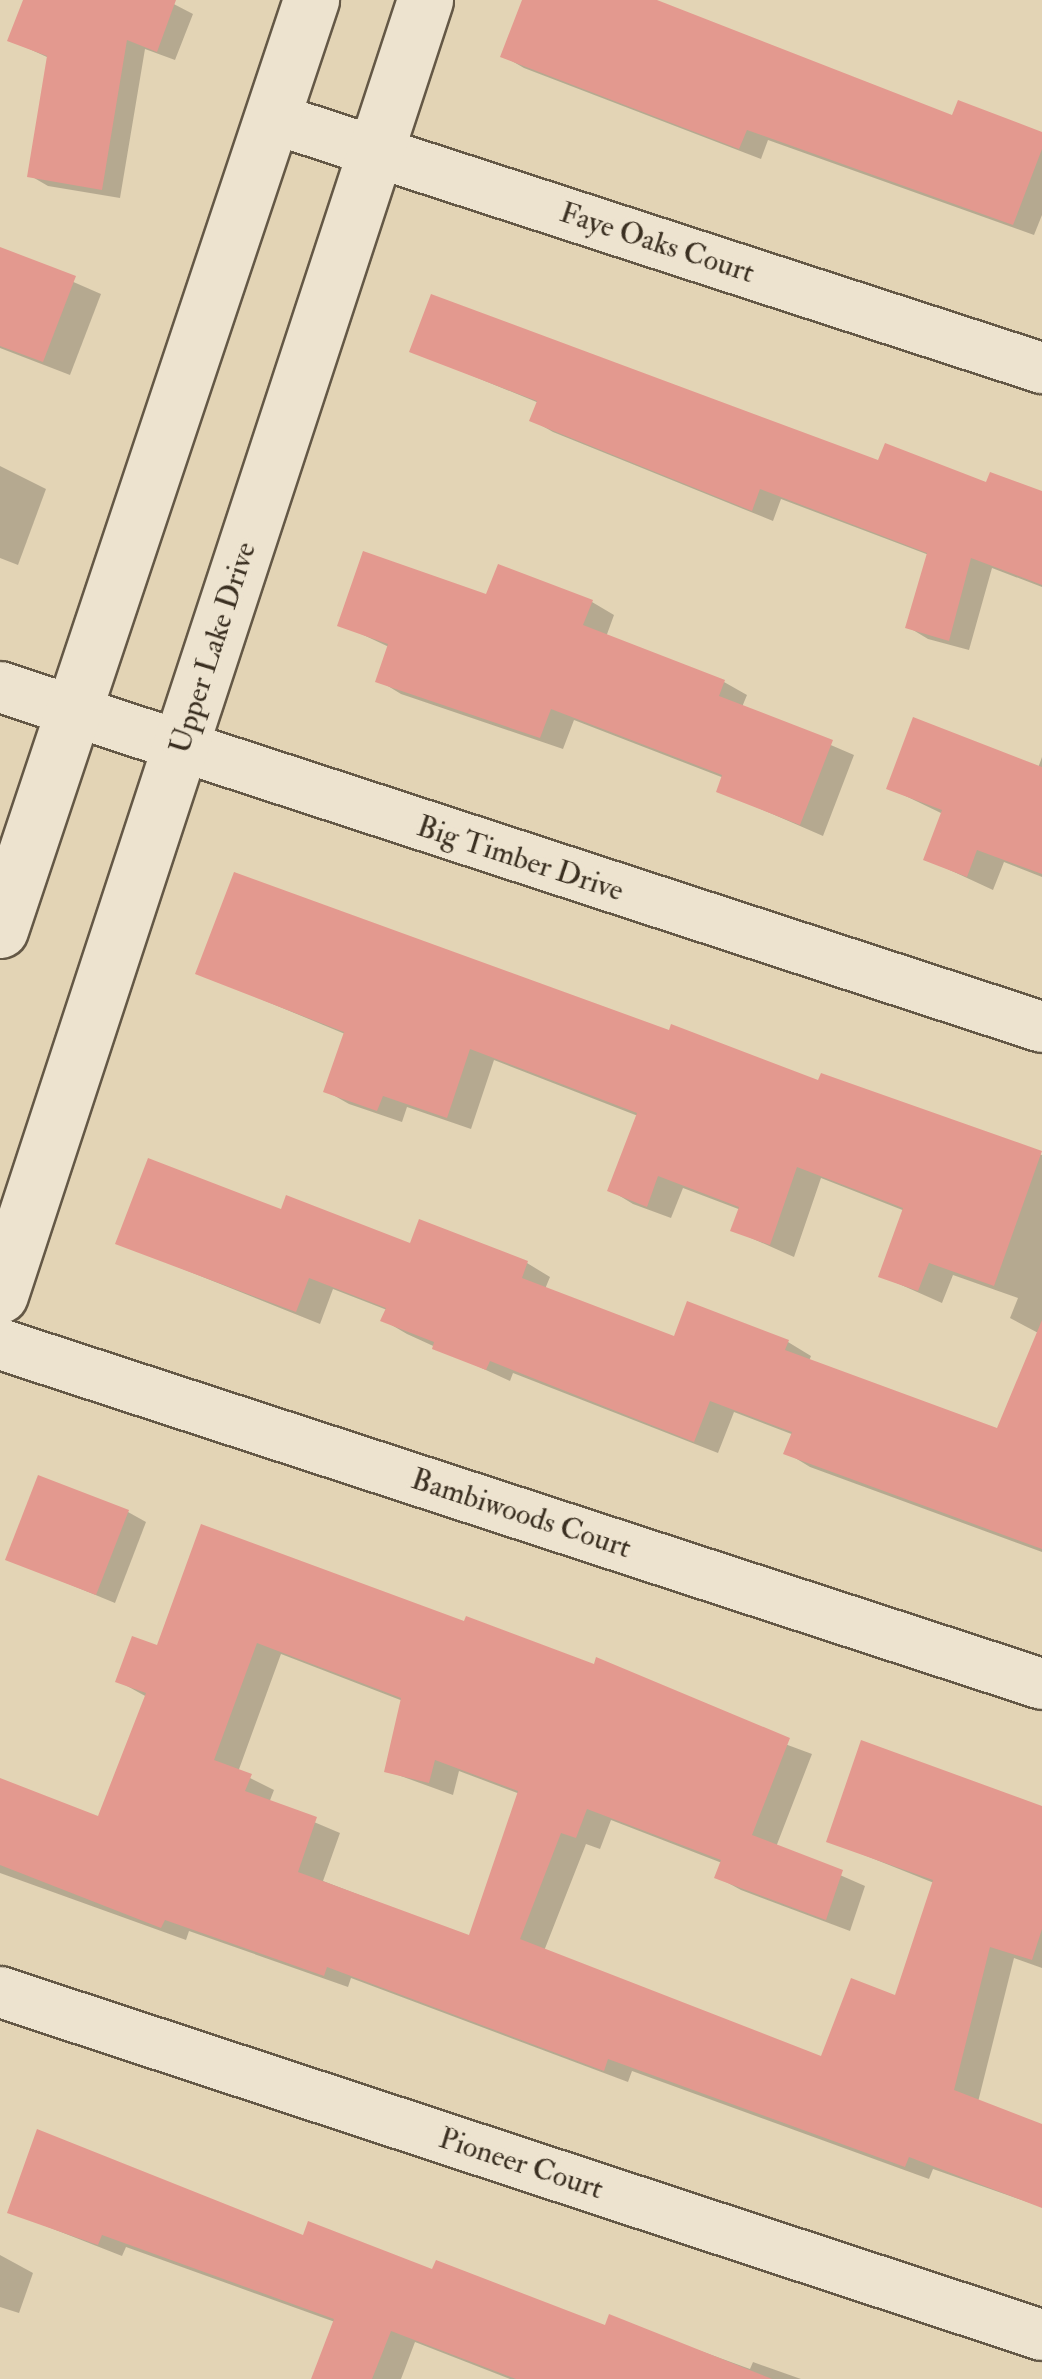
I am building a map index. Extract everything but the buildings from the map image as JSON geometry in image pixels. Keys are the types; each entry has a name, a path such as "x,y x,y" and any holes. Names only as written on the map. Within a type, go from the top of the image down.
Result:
{"street":[{"path":"0,930 70,710 310,0"},
{"name":"Upper Lake Drive","path":"0,1295 425,0"},
{"name":"Faye Oaks Court","path":"272,118 1042,368"},
{"name":"Big Timber Drive","path":"0,687 1042,1027"},
{"name":"Bambiwoods Court","path":"0,1344 1042,1684"},
{"name":"Pioneer Court","path":"0,1992 1042,2335"}]}
